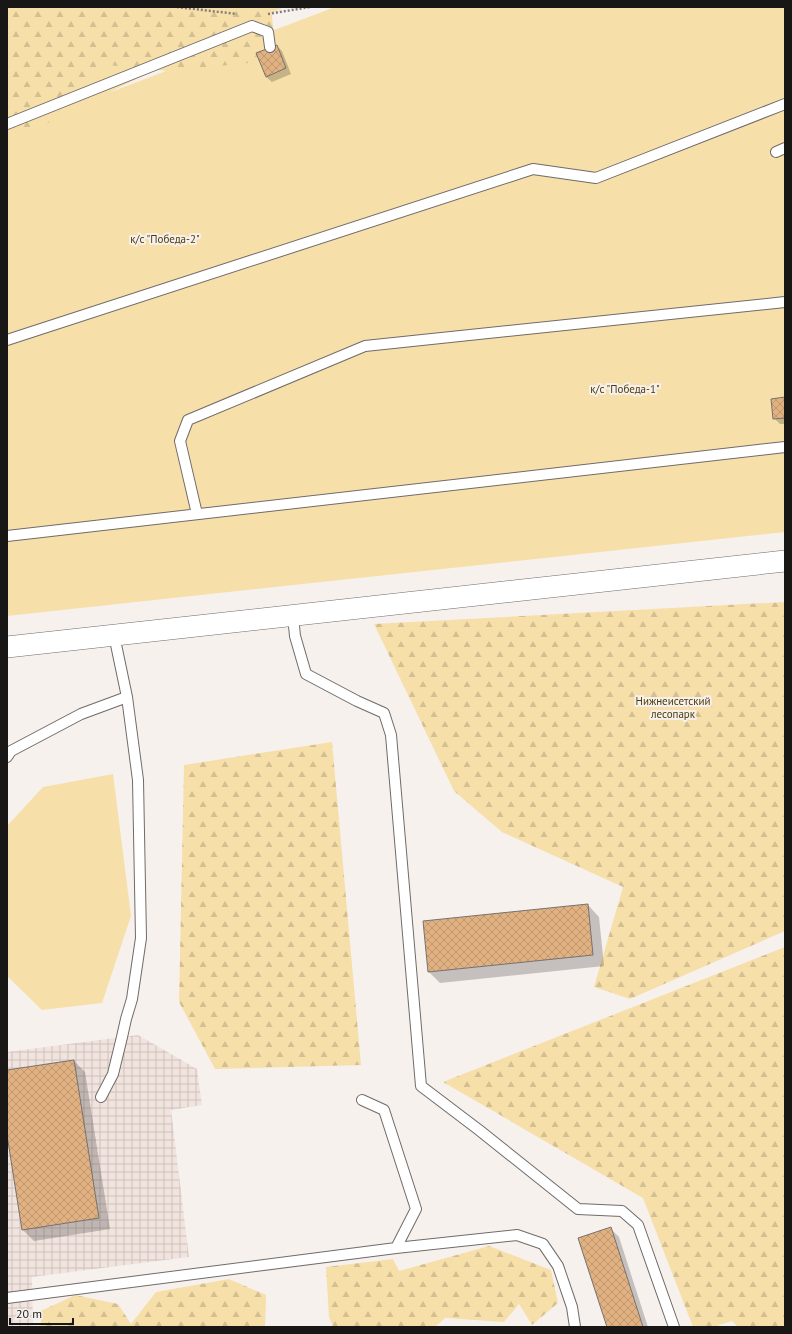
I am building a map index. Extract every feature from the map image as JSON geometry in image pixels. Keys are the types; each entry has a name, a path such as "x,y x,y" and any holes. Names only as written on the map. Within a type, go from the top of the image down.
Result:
{"street":[{"path":"7,647 785,562"}],"lane":[{"path":"7,124 252,26 268,32 270,47"},
{"path":"7,340 533,169 596,178 785,104"},
{"path":"197,514 180,442 188,420 365,346 785,302"},
{"path":"7,536 785,447"},
{"path":"293,616 295,636 306,674 357,701 384,713 391,735 421,1086 480,1130 578,1209 622,1211 638,1225 674,1327"},
{"path":"101,1097 113,1074 132,999 141,938 138,780 127,697 114,635"},
{"path":"7,757 11,751 81,714 127,697"},
{"path":"362,1100 384,1110 416,1209 396,1248"},
{"path":"7,1298 396,1248 517,1235 543,1244 558,1266 572,1307 575,1327"}],"shaded area":[{"path":"138,1035 197,1069 202,1105 171,1110 189,1257 32,1277 33,1327 7,1327 7,1052"}],"green space":[{"path":"7,7 284,7 108,93 335,7 785,7 785,532 7,616"},
{"path":"7,7 271,7 274,36 270,61 168,71 108,65 40,131 7,129"},
{"name":"Нижнеисетский лесопарк","path":"785,602 785,931 630,999 594,987 623,887 502,832 454,791 374,624"},
{"path":"332,742 361,1065 215,1069 179,1002 184,765"},
{"path":"113,774 131,916 102,1003 42,1010 7,976 7,826 43,787"},
{"path":"785,947 785,1327 738,1327 732,1321 717,1327 693,1327 643,1198 443,1082"},
{"path":"489,1246 551,1270 558,1303 532,1325 519,1304 504,1322 445,1318 435,1327 333,1327 329,1317 326,1267 393,1259 399,1271"},
{"path":"229,1279 266,1295 265,1327 41,1327 41,1311 75,1295 118,1304 131,1324 156,1292"}],"building":[{"path":"277,45 286,68 266,77 256,53"},
{"path":"785,397 785,418 773,419 771,399"},
{"path":"588,904 593,955 428,972 423,921"},
{"path":"74,1060 99,1218 22,1230 7,1135 7,1070"},
{"path":"611,1227 643,1327 607,1327 578,1238"}],"park label":[{"name":"к/с \"Победа-2\"","path":"165,239"},
{"name":"к/с \"Победа-1\"","path":"625,389"}]}
